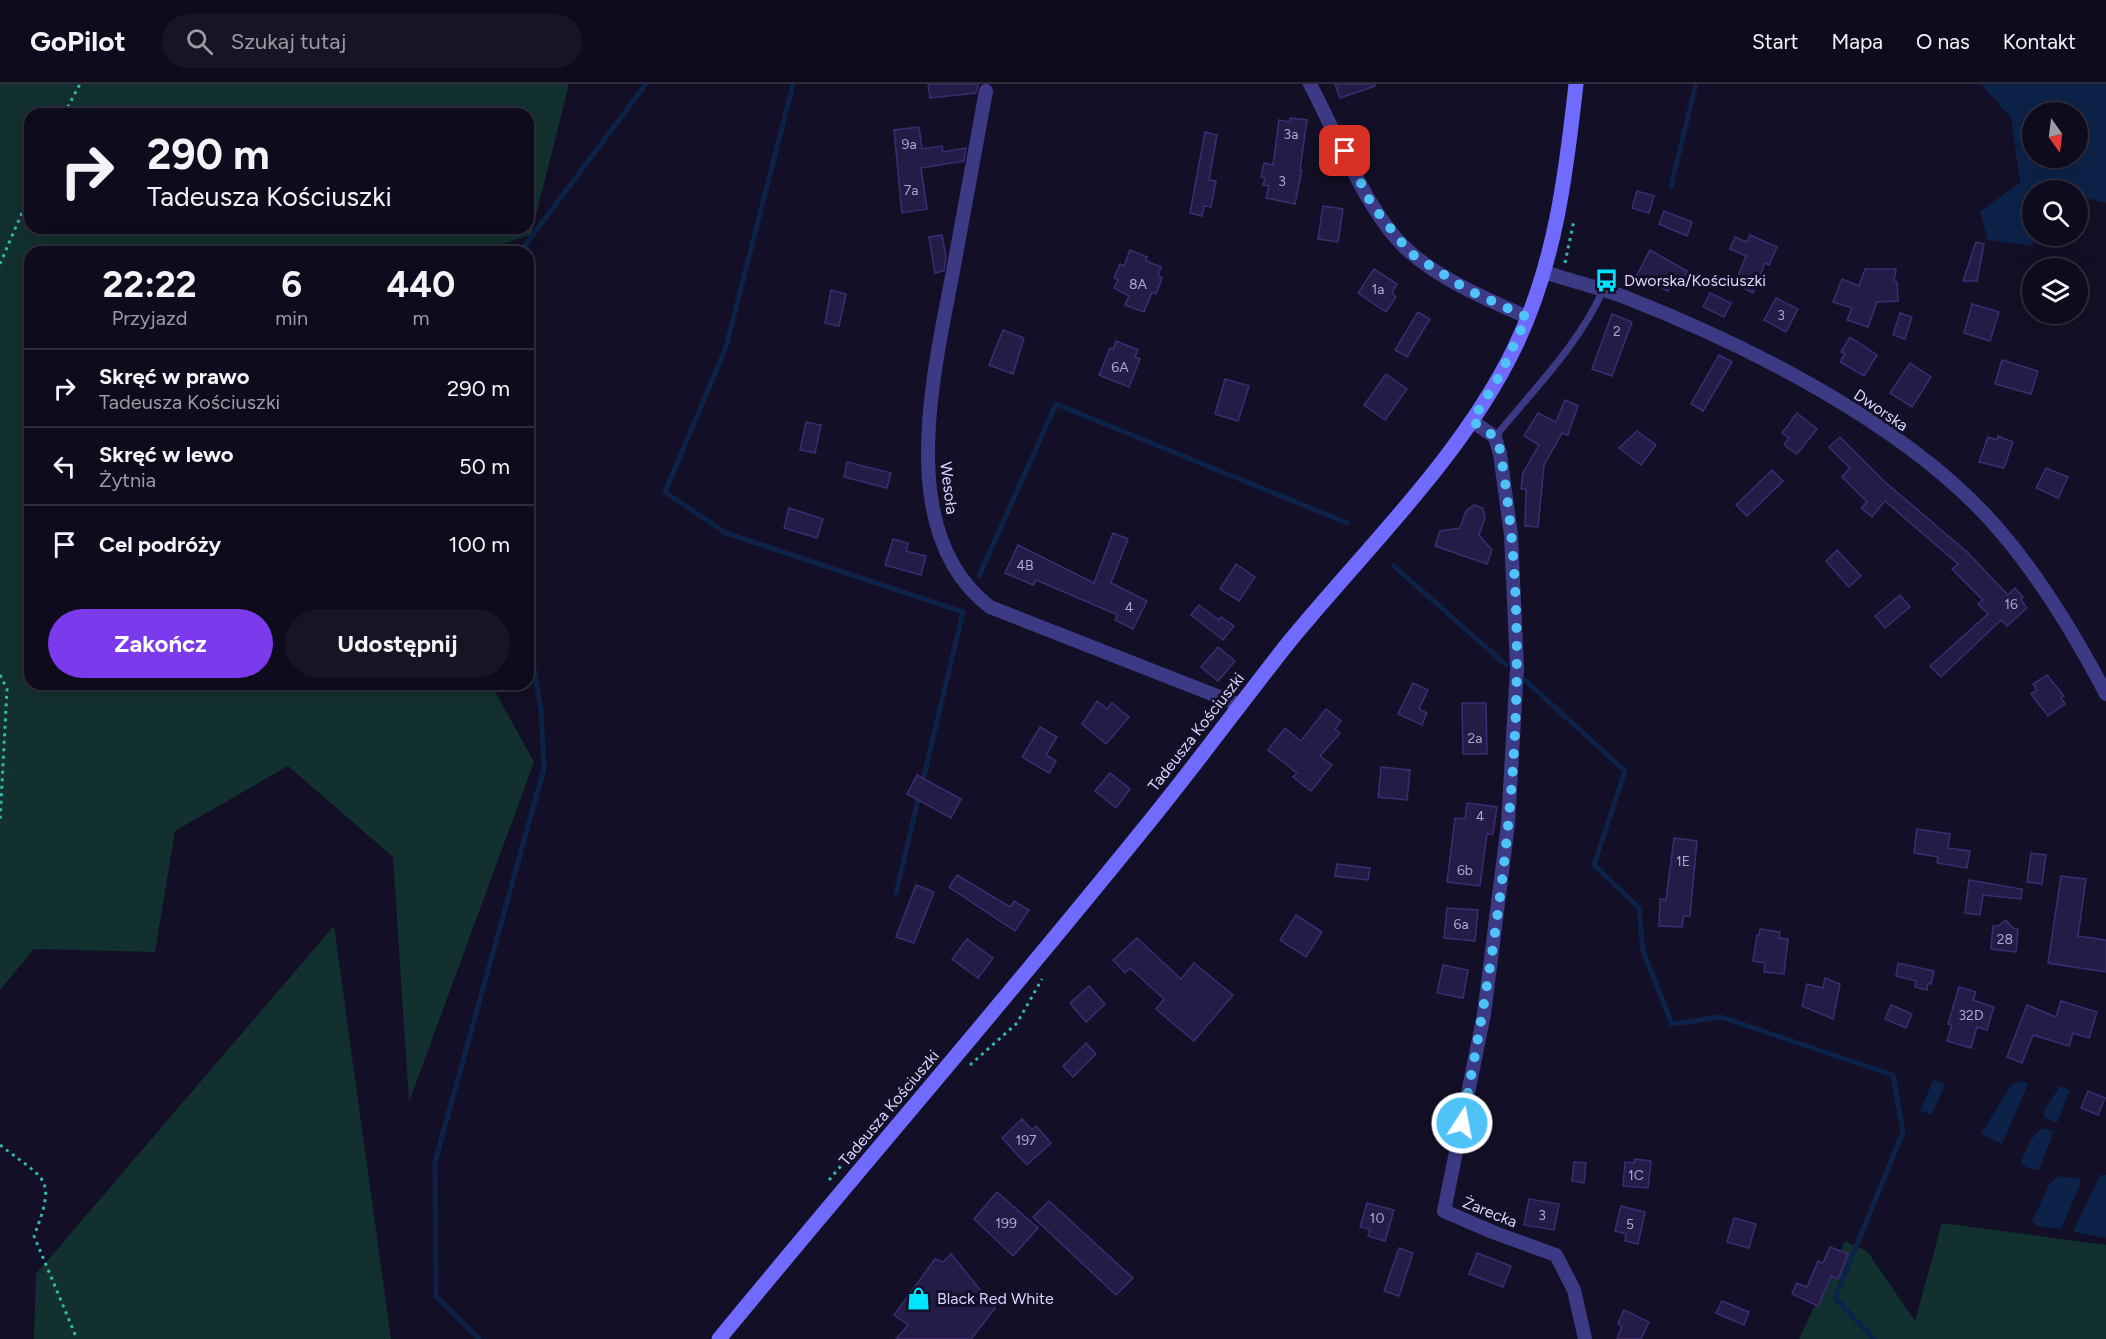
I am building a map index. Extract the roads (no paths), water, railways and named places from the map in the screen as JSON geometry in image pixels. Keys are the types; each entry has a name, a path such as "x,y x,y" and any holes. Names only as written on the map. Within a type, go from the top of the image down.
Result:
{"main road":[{"name":"Tadeusza Kościuszki","path":"719,1339 1093,891 1240,705 1472,421 1510,356 1544,272 1554,239 1564,188 1576,84"}],"street":[{"path":"1310,84 1372,205 1410,253 1468,290 1527,317"},
{"name":"Wesoła","path":"986,91 933,382 928,471 934,517 957,572 976,596 990,607 1240,705"},
{"name":"Dworska","path":"1544,272 1603,290 1700,329 1820,389 1937,471 1983,512 2021,557 2070,631 2106,694"},
{"path":"1472,421 1495,437"},
{"name":"Żarecka","path":"1495,437 1500,454 1511,535 1517,668 1508,824 1484,1014 1444,1210 1495,1233 1556,1255 1574,1290 1585,1339"}],"lane":[{"path":"1495,437 1569,345 1594,309 1603,290"}],"water":[{"path":"1981,84 2106,84 2106,203 2088,198 2088,180 2022,180 2022,245 1988,240 1980,212 2020,182 2011,118"},
{"path":"1933,1080 1945,1084 1932,1115 1920,1111"},
{"path":"2022,1081 2028,1084 2002,1144 1981,1134 2011,1085"},
{"path":"2060,1086 2070,1090 2057,1123 2045,1118 2043,1112"},
{"path":"2041,1128 2054,1131 2039,1170 2027,1168 2021,1162 2030,1141"},
{"path":"2100,1175 2106,1175 2106,1238 2073,1232"},
{"path":"2058,1176 2080,1179 2080,1185 2061,1229 2037,1226 2032,1221 2050,1183"}],"waterway":[{"path":"534,233 646,84"},
{"path":"793,84 726,347 665,492 726,533 963,612 922,784"},
{"path":"1671,186 1696,84"},
{"path":"524,246 534,234"},
{"path":"979,576 1056,404 1347,523"},
{"path":"1394,566 1506,665"},
{"path":"479,1339 436,1296 435,1162 544,768 541,710 534,668"},
{"path":"1526,681 1625,771 1594,865 1639,908 1643,951 1672,1024 1721,1017 1893,1075 1903,1132 1835,1298 1874,1339"},
{"path":"896,893 919,796"}],"place":[{"name":"Dworska/Kościuszki","path":"1606,280"},
{"name":"Black Red White","path":"919,1298"}]}
